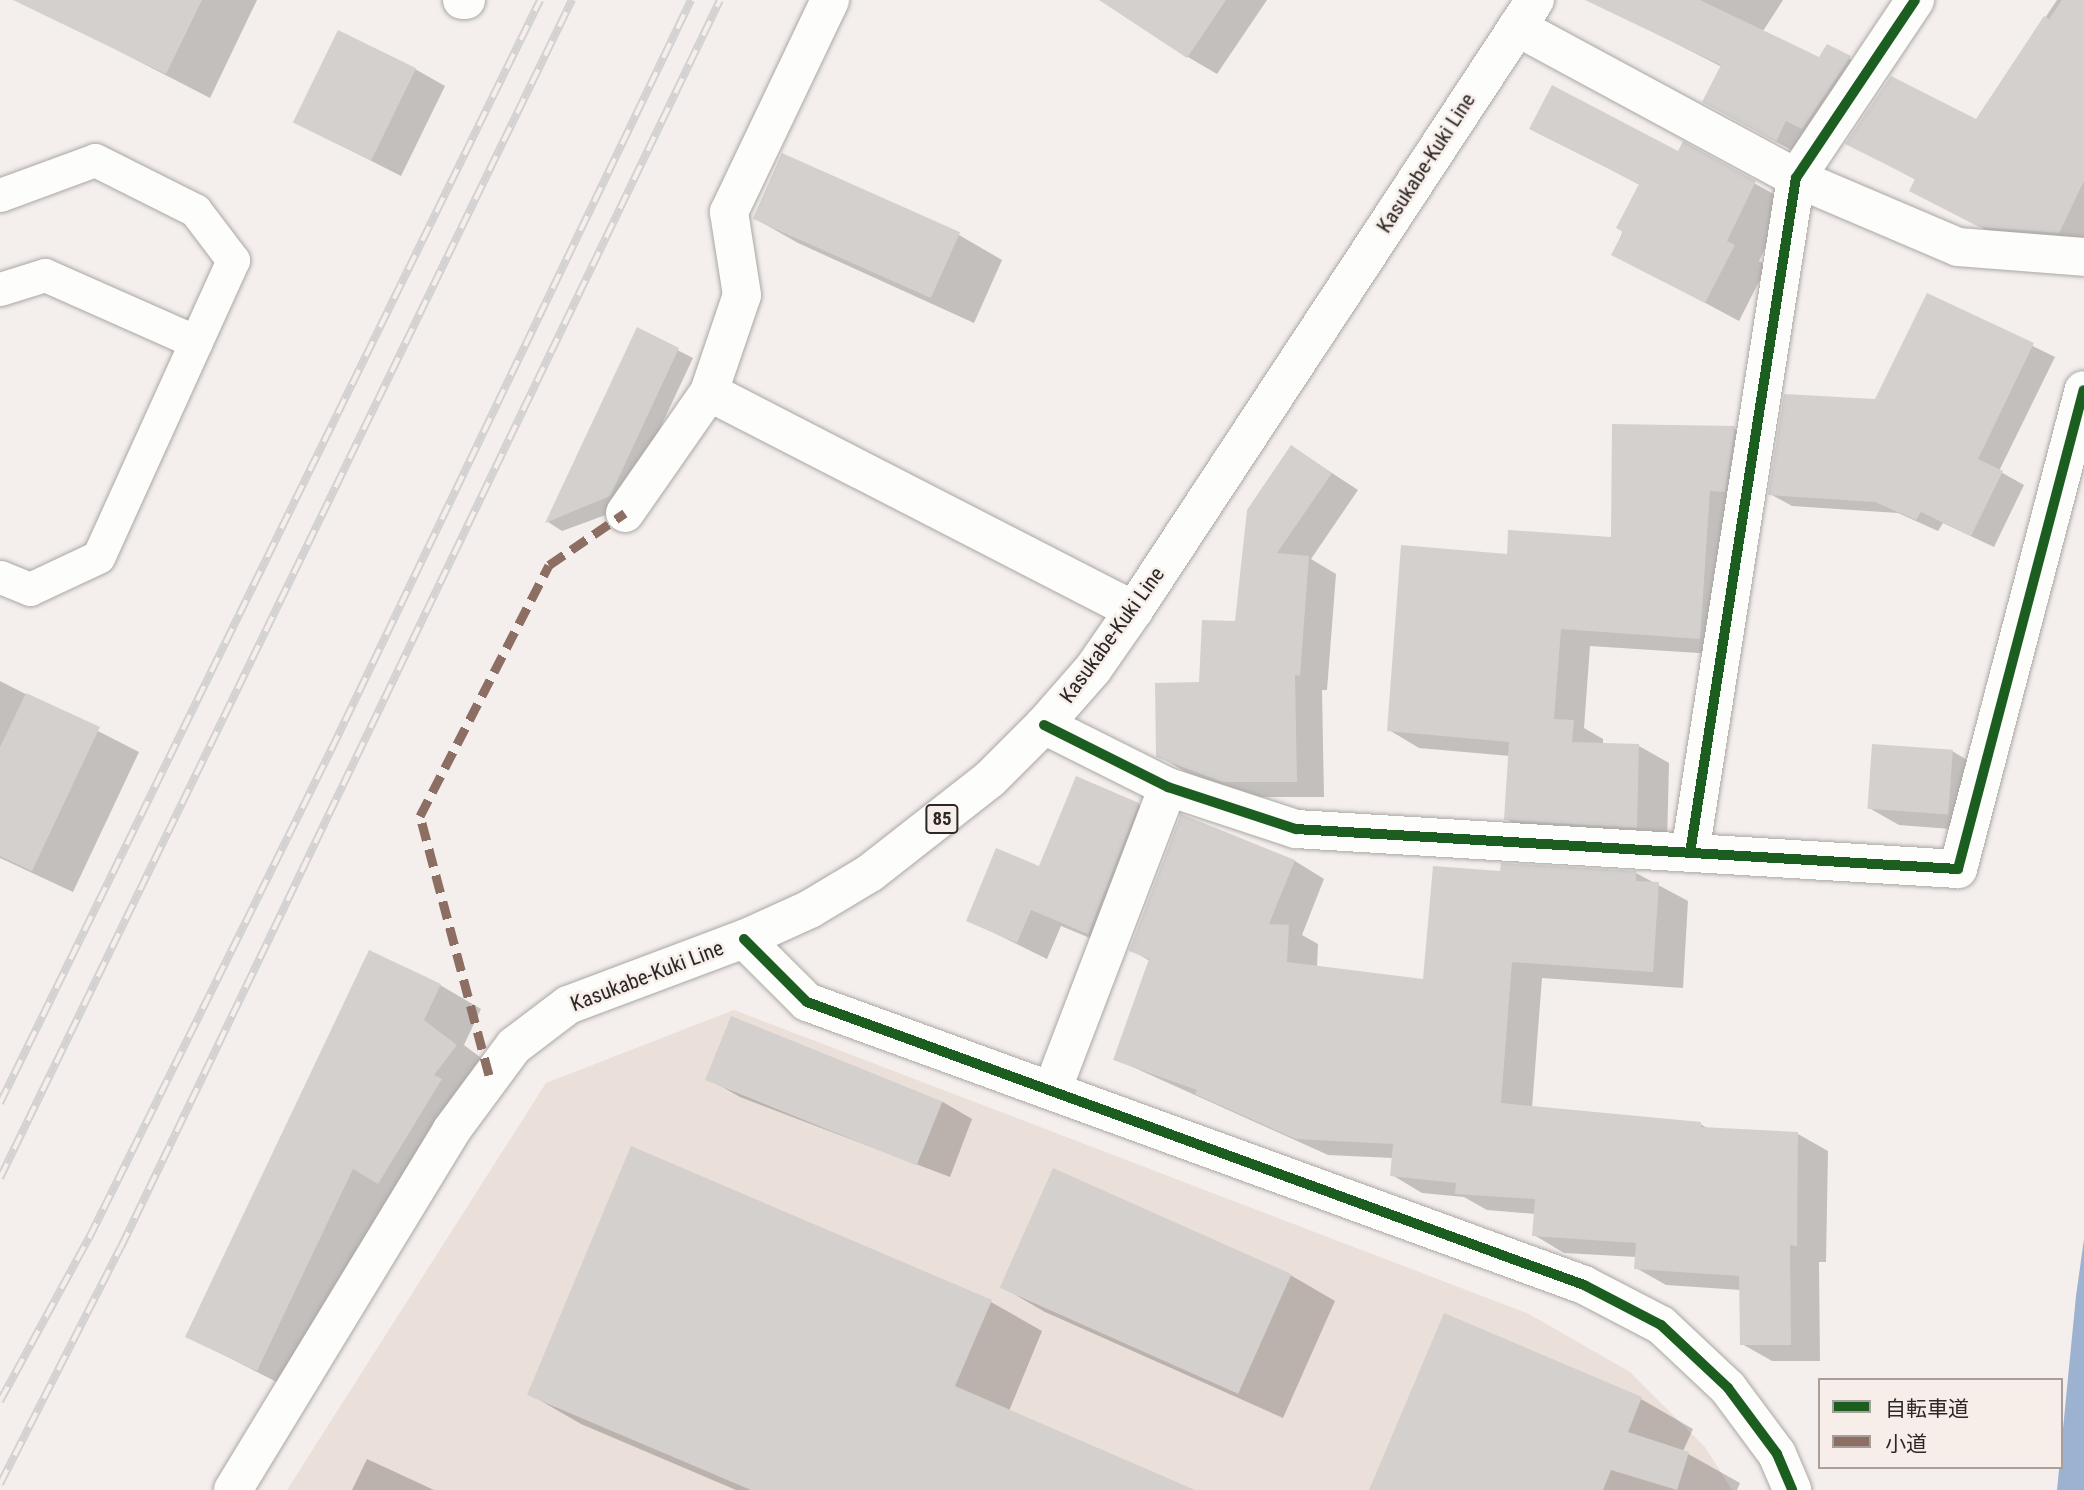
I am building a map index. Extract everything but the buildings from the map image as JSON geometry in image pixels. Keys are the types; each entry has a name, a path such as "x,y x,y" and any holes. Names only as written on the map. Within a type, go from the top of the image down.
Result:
{"street":[{"path":"625,513 709,392 742,295 729,212 830,0"},
{"path":"1690,853 1796,178 1914,0"},
{"path":"1526,13 1796,178 1958,247 2084,257"},
{"name":"Kasukabe-Kuki Line","path":"233,1490 451,1131 514,1045 568,1005 744,939 810,909 870,873 990,779 1044,725 1093,669 1134,610 1526,13"},
{"path":"1044,725 1168,787 1296,830 1958,869 2084,390"},
{"path":"709,392 1134,610"},
{"path":"1053,1088 1168,787"},
{"path":"744,939 807,1002 1053,1088 1584,1285 1661,1325 1728,1388 1777,1454 1792,1490"}],"lane":[{"path":"0,195 95,160 195,210 233,260 98,557 30,589 0,577"},
{"path":"0,289 45,275 196,342"}],"shaded area":[{"path":"734,1010 1529,1314 1630,1372 1705,1447 1732,1490 287,1490 546,1083"}],"water":[{"path":"2084,1239 2084,1490 2057,1490 2059,1469 2063,1469 2063,1429"}],"railway":[{"path":"0,1103 540,0"},
{"path":"0,1178 572,0"},
{"path":"0,1401 89,1238 331,750 691,0"},
{"path":"0,1484 121,1247 720,0"}],"marked path":[{"path":"489,1075 420,816 549,565 625,513"}],"cycle path":[{"path":"1690,853 1796,178 1915,0"},
{"path":"1044,725 1168,787 1296,829 1958,869 2084,390"},
{"path":"744,939 807,1002 1584,1285 1661,1325 1728,1388 1777,1454 1792,1490"}]}
